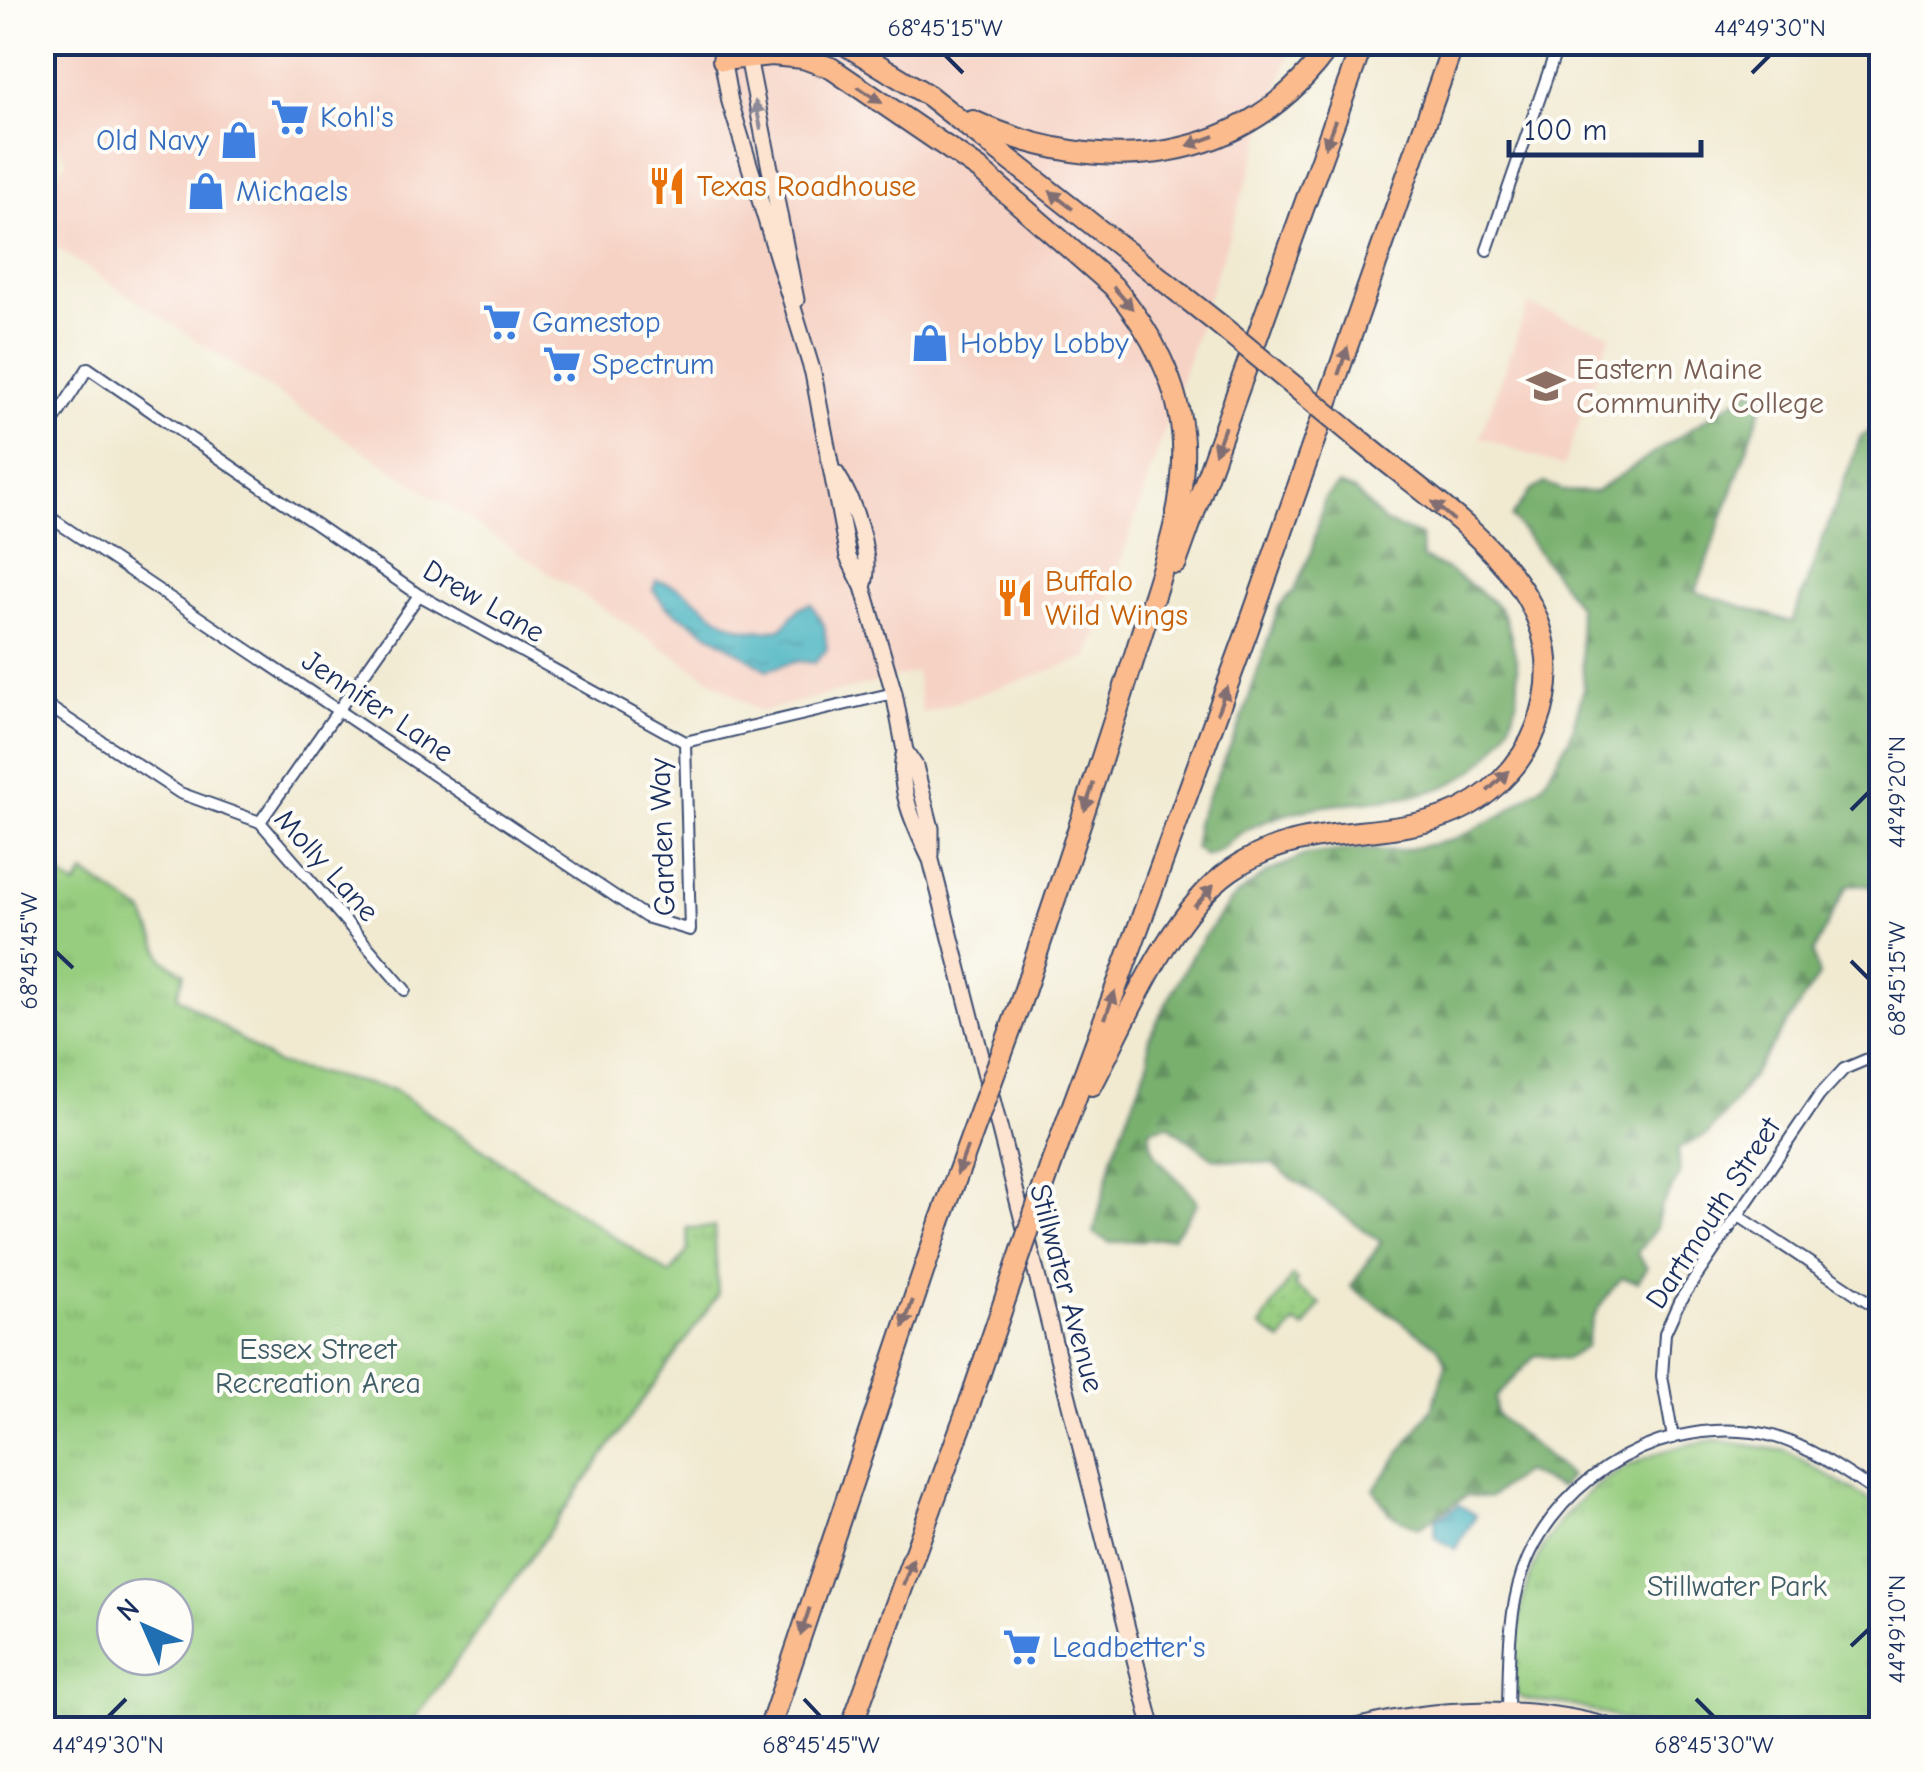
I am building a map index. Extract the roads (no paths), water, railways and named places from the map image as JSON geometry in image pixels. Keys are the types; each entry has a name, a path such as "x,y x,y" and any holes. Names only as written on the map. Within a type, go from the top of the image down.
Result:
{"highway":[{"path":"841,42 990,129 1055,151 1132,157 1195,144 1262,113 1304,78 1332,42"},
{"path":"1120,704 1176,565 1363,42"},
{"path":"850,1730 970,1402 1052,1162 1248,629 1454,42"},
{"path":"722,51 747,50 803,58 831,68 978,169 1090,264 1135,311 1170,380 1182,440 1174,527 1120,704 1020,1004 940,1222 770,1730"},
{"path":"929,96 1220,325 1499,558 1531,597 1548,657 1548,685 1533,736 1503,780 1450,814 1280,843 1228,872 1181,924 1052,1162"}],"main road":[{"name":"Stillwater Avenue","path":"747,50 794,276 797,314 835,473 846,489 868,573 863,587 894,693 905,752 915,766 931,828 931,860 1153,1730"},
{"name":"Stillwater Avenue","path":"722,51 730,102 782,282 797,314"},
{"path":"1344,1730 1370,1722 1508,1708 1621,1730"}],"street":[{"path":"1486,250 1559,42"},
{"name":"Drew Lane","path":"42,439 88,368 419,594 684,742"},
{"name":"Jennifer Lane","path":"42,512 646,917 690,930"},
{"path":"260,822 419,594"},
{"path":"684,742 894,693"},
{"name":"Molly Lane","path":"42,702 180,793 260,822 405,990"},
{"name":"Garden Way","path":"684,742 690,930"},
{"name":"Dartmouth Street","path":"1673,1438 1662,1376 1665,1332 1678,1302 1819,1096 1844,1070 1882,1052"},
{"path":"1738,1216 1877,1308 1882,1291"},
{"path":"1508,1708 1511,1621 1529,1556 1546,1527 1579,1487 1609,1464 1673,1438 1752,1432 1805,1450 1882,1496"}],"water":[{"path":"656,581 687,593 724,620 758,630 781,629 800,607 811,604 824,625 827,649 815,663 798,661 767,670 665,606 653,590"},
{"path":"1459,1505 1476,1515 1456,1549 1436,1538 1435,1520"}],"place":[{"name":"Kohl's","path":"290,117"},
{"name":"Old Navy","path":"239,140"},
{"name":"Texas Roadhouse","path":"667,186"},
{"name":"Michaels","path":"206,191"},
{"name":"Gamestop","path":"502,322"},
{"name":"Hobby Lobby","path":"930,343"},
{"name":"Spectrum","path":"562,364"},
{"name":"Eastern Maine Community College","path":"1546,386"},
{"name":"Buffalo Wild Wings","path":"1015,598"},
{"name":"Leadbetter's","path":"1022,1647"}],"park label":[{"name":"Essex Street Recreation Area","path":"318,1366"},
{"name":"Stillwater Park","path":"1737,1586"}]}
